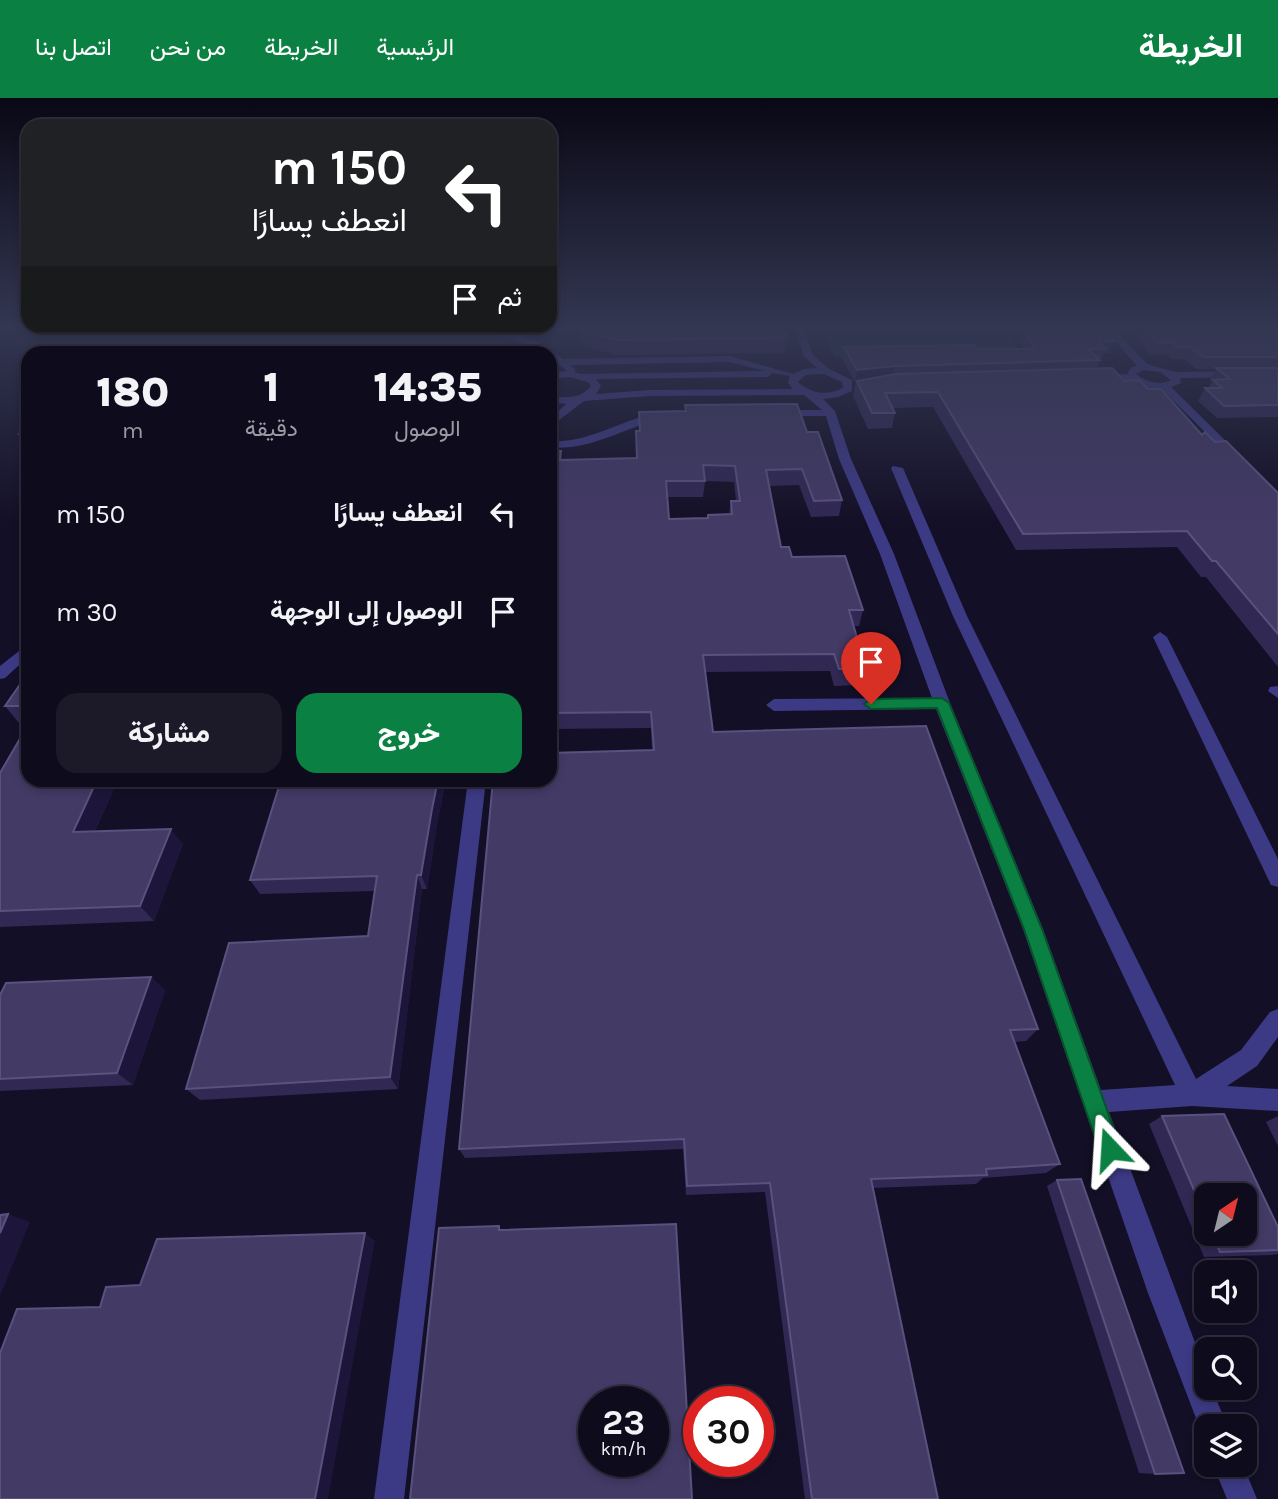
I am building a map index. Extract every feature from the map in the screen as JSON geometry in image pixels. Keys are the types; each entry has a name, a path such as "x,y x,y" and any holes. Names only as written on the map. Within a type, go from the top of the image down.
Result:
{"street":[{"path":"557,418 580,399 592,393"},
{"path":"557,399 632,394 648,401 765,400 777,393"},
{"path":"813,393 844,396"},
{"path":"813,393 844,396"},
{"path":"1171,393 1250,471"},
{"path":"767,413 844,396"},
{"path":"844,396 845,459 887,554 942,703 1033,929 1161,1293 1208,1414"},
{"path":"600,397 655,415 673,415"},
{"path":"557,445 565,447 655,415"},
{"path":"614,416 631,423"},
{"path":"574,444 564,435 577,430"},
{"path":"897,468 960,616 1192,1095"},
{"path":"1160,637 1278,879"},
{"path":"0,674 21,655"},
{"path":"774,705 942,703"},
{"path":"389,1499 476,787"},
{"path":"1192,1095 1249,1058 1278,1019"},
{"path":"1093,1102 1192,1095 1278,1100"},
{"path":"1233,1477 1242,1499"}],"building":[{"path":"863,393 885,393 895,413 872,413"},
{"path":"939,393 1165,393 1202,435 1205,432 1215,442 1226,441 1278,493 1278,634 1187,531 1023,534"},
{"path":"1211,393 1278,393 1278,405 1224,406"},
{"path":"797,404 807,432 818,432 842,500 814,501 802,469 766,470 781,547 789,547 792,557 845,556 863,610 849,610 866,669 839,669 834,654 703,655 713,732 926,726 1038,1029 1010,1030 1060,1164 986,1169 987,1175 871,1179 938,1499 812,1499 770,1183 687,1186 684,1139 459,1149 492,787 557,787 557,753 654,750 651,712 557,713 557,451 561,451 560,460 637,458 636,431 640,431 639,412 686,411 685,405","holes":["703,465 735,466 740,501 731,501 732,514 669,519 666,481 705,481"]},
{"path":"21,683 21,706 5,706"},
{"path":"21,737 21,787 94,787 73,832 171,829 140,906 0,911 0,773"},
{"path":"279,787 437,787 421,875 417,875 390,1077 186,1089 229,943 368,936 377,876 250,880"},
{"path":"151,977 117,1073 0,1079 0,995 6,983"},
{"path":"1224,1114 1257,1183 1194,1183 1194,1190 1162,1116"},
{"path":"1081,1179 1184,1473 1155,1474 1057,1180"},
{"path":"1257,1183 1278,1227 1278,1250 1220,1252 1217,1246 1257,1246"},
{"path":"8,1214 0,1233 0,1215"},
{"path":"676,1224 685,1386 683,1386 683,1477 691,1477 692,1499 410,1499 439,1228 499,1226 499,1230"},
{"path":"365,1233 315,1499 0,1499 0,1353 17,1309 100,1307 106,1287 140,1285 157,1239"}],"route":[{"path":"871,704 942,703 1033,929 1110,1149"}]}
